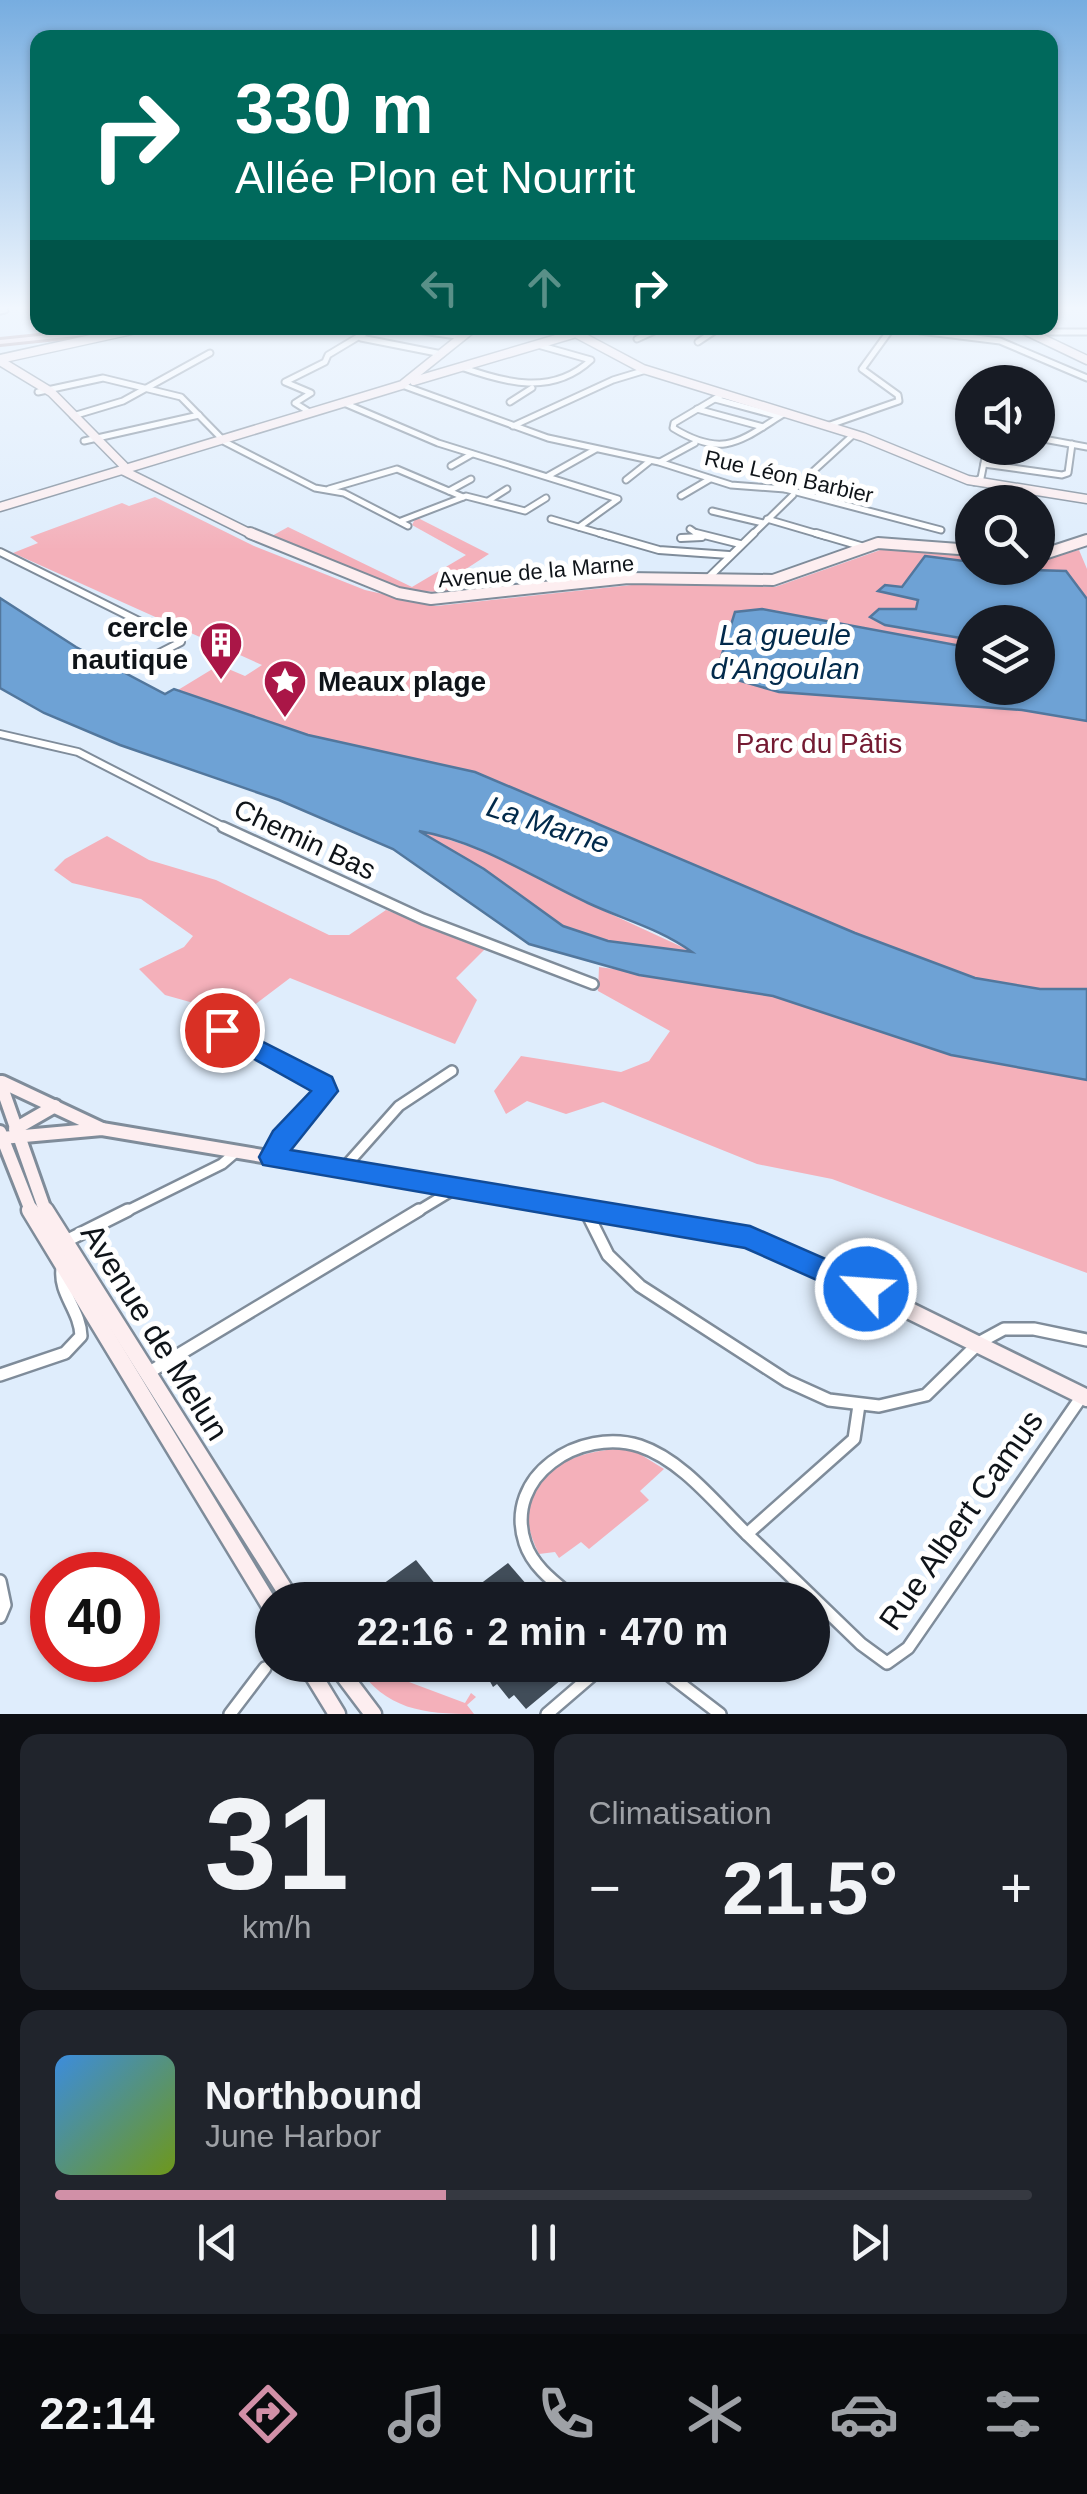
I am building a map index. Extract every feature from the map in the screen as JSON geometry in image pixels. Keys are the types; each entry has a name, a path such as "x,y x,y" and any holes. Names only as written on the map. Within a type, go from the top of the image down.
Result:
{"street":[{"path":"42,391 46,390"},
{"path":"73,416 123,402 139,390"},
{"path":"154,390 181,397 223,440 324,491 344,493 408,526"},
{"path":"304,390 311,393 295,403 311,413"},
{"path":"0,508 386,390"},
{"name":"Rue Léon Barbier","path":"420,390 513,426 596,449 659,462 746,488 785,489 941,530"},
{"path":"510,402 527,390"},
{"path":"513,426 599,390"},
{"path":"702,390 854,434 990,485"},
{"path":"827,426 898,401 898,395 891,390"},
{"path":"42,391 73,416 89,440 124,466 122,470"},
{"path":"719,396 672,426 695,443 724,449 782,414"},
{"path":"344,403 472,454 618,499 579,527"},
{"path":"697,409 762,427"},
{"path":"89,440 198,415"},
{"path":"785,489 798,486 854,434"},
{"path":"1055,441 1087,446"},
{"path":"659,462 695,443"},
{"path":"989,465 1026,472 1068,473 1072,444"},
{"path":"548,476 596,449"},
{"path":"681,451 683,469"},
{"path":"451,466 472,454"},
{"path":"626,480 651,460"},
{"path":"974,482 981,478 984,465"},
{"path":"324,491 397,469 463,497 525,512 546,498"},
{"name":"Avenue de la Marne","path":"122,470 230,526 414,597 467,598 628,578 773,580 864,547 891,543 955,549"},
{"path":"1024,485 1026,472"},
{"path":"681,496 710,478"},
{"path":"450,491 471,479"},
{"path":"488,501 507,489"},
{"path":"707,579 793,494"},
{"path":"1055,495 1087,499"},
{"path":"400,522 463,497"},
{"path":"712,511 864,547"},
{"path":"551,519 660,550 729,555"},
{"path":"690,529 702,537"},
{"path":"681,538 702,537 741,544"},
{"path":"1055,550 1087,540"},
{"path":"0,552 181,642 136,665"},
{"name":"Chemin Bas","path":"0,734 78,752 202,816 423,919 593,984"},
{"path":"222,1030 322,1084 324,1091 319,1100 282,1138 273,1157"},
{"path":"343,1169 399,1106 452,1071"},
{"path":"0,1082 102,1129"},
{"name":"Avenue de Melun","path":"0,1082 22,1131 31,1177 63,1242 279,1582"},
{"path":"22,1131 55,1106"},
{"path":"52,1133 55,1106"},
{"path":"255,1582 62,1269 26,1202 1,1136 22,1131 102,1129 750,1238 1084,1397"},
{"path":"63,1242 222,1164 236,1152"},
{"path":"145,1375 457,1187"},
{"path":"586,1209 594,1235 608,1256 660,1304 700,1324 806,1394 859,1405 913,1400 950,1381 976,1344 1005,1328 1087,1340"},
{"path":"0,1376 66,1352 81,1336 82,1328 60,1284 62,1269"},
{"name":"Rue Albert Camus","path":"747,1534 848,1632 887,1663 908,1648 1084,1397"},
{"path":"557,1582 532,1558 520,1527 525,1495 533,1479 567,1451 602,1442 646,1448 747,1534 854,1439 859,1405"},
{"path":"0,1581 5,1604 0,1617"},
{"path":"230,1714 255,1681"},
{"path":"317,1682 337,1714"},
{"path":"349,1682 373,1714"},
{"path":"547,1714 584,1682"},
{"path":"678,1682 720,1714"}],"green space":[{"name":"Parc du Pâtis","path":"155,497 254,546 365,590 436,606 641,584 775,587 886,548 955,553 955,585 1055,585 1055,556 1079,550 1087,569 1087,989 1040,989 976,978 855,933 475,772 308,735 178,690 219,665 245,676 262,665 13,553 38,543 30,537 122,503 129,506"},
{"path":"416,517 489,554 446,582 464,594 408,590 270,537 288,527 412,587 466,555 412,525"},
{"path":"414,828 516,862 587,903 695,953 608,941 563,926 484,869"},
{"path":"107,836 149,860 216,880 329,935 349,935 386,910 487,947 456,978 477,1000 455,1044 290,978 240,1016 165,995 139,969 184,947 193,936 141,899 72,883 54,870 65,859"},
{"path":"599,967 754,988 1087,1073 1087,1273 832,1179 757,1164 603,1102 566,1114 527,1101 506,1114 494,1091 521,1056 621,1072 649,1061 670,1031 598,991"},
{"path":"630,1448 664,1469 640,1491 649,1500 589,1549 581,1542 559,1558 555,1552 539,1554 529,1528 528,1506 534,1488 546,1474 583,1455"},
{"path":"370,1682 409,1682 465,1703 471,1693 476,1697 467,1705 474,1714 422,1710 380,1692"}],"water":[{"name":"La gueule d'Angoulan","path":"925,556 955,560 955,585 1055,585 1055,571 1066,571 1087,599 1087,721 1022,710 779,692 716,674 735,612 762,609 955,645 955,705 1055,705 1055,605 955,605 955,637 885,625 870,617 879,609 916,609 918,600 878,591 885,585 902,587"},
{"name":"La Marne","path":"0,598 76,647 165,694 174,689 308,735 475,772 855,933 975,978 1040,989 1087,989 1087,1080 951,1055 773,996 639,975 529,944 393,849 279,800 120,745 44,713 0,688","holes":["419,831 506,861 692,952 608,941 563,926 484,869"]}],"building":[{"path":"416,1560 434,1582 386,1582"},
{"path":"508,1563 524,1582 483,1582"},
{"path":"490,1682 559,1682 526,1709 514,1695 509,1699 497,1684 493,1687"}],"place":[{"name":"cercle nautique","path":"221,681"},
{"name":"Meaux plage","path":"285,719"}],"route":[{"path":"222,1030 322,1084 324,1091 319,1100 282,1138 273,1157 750,1238 866,1289"}]}
